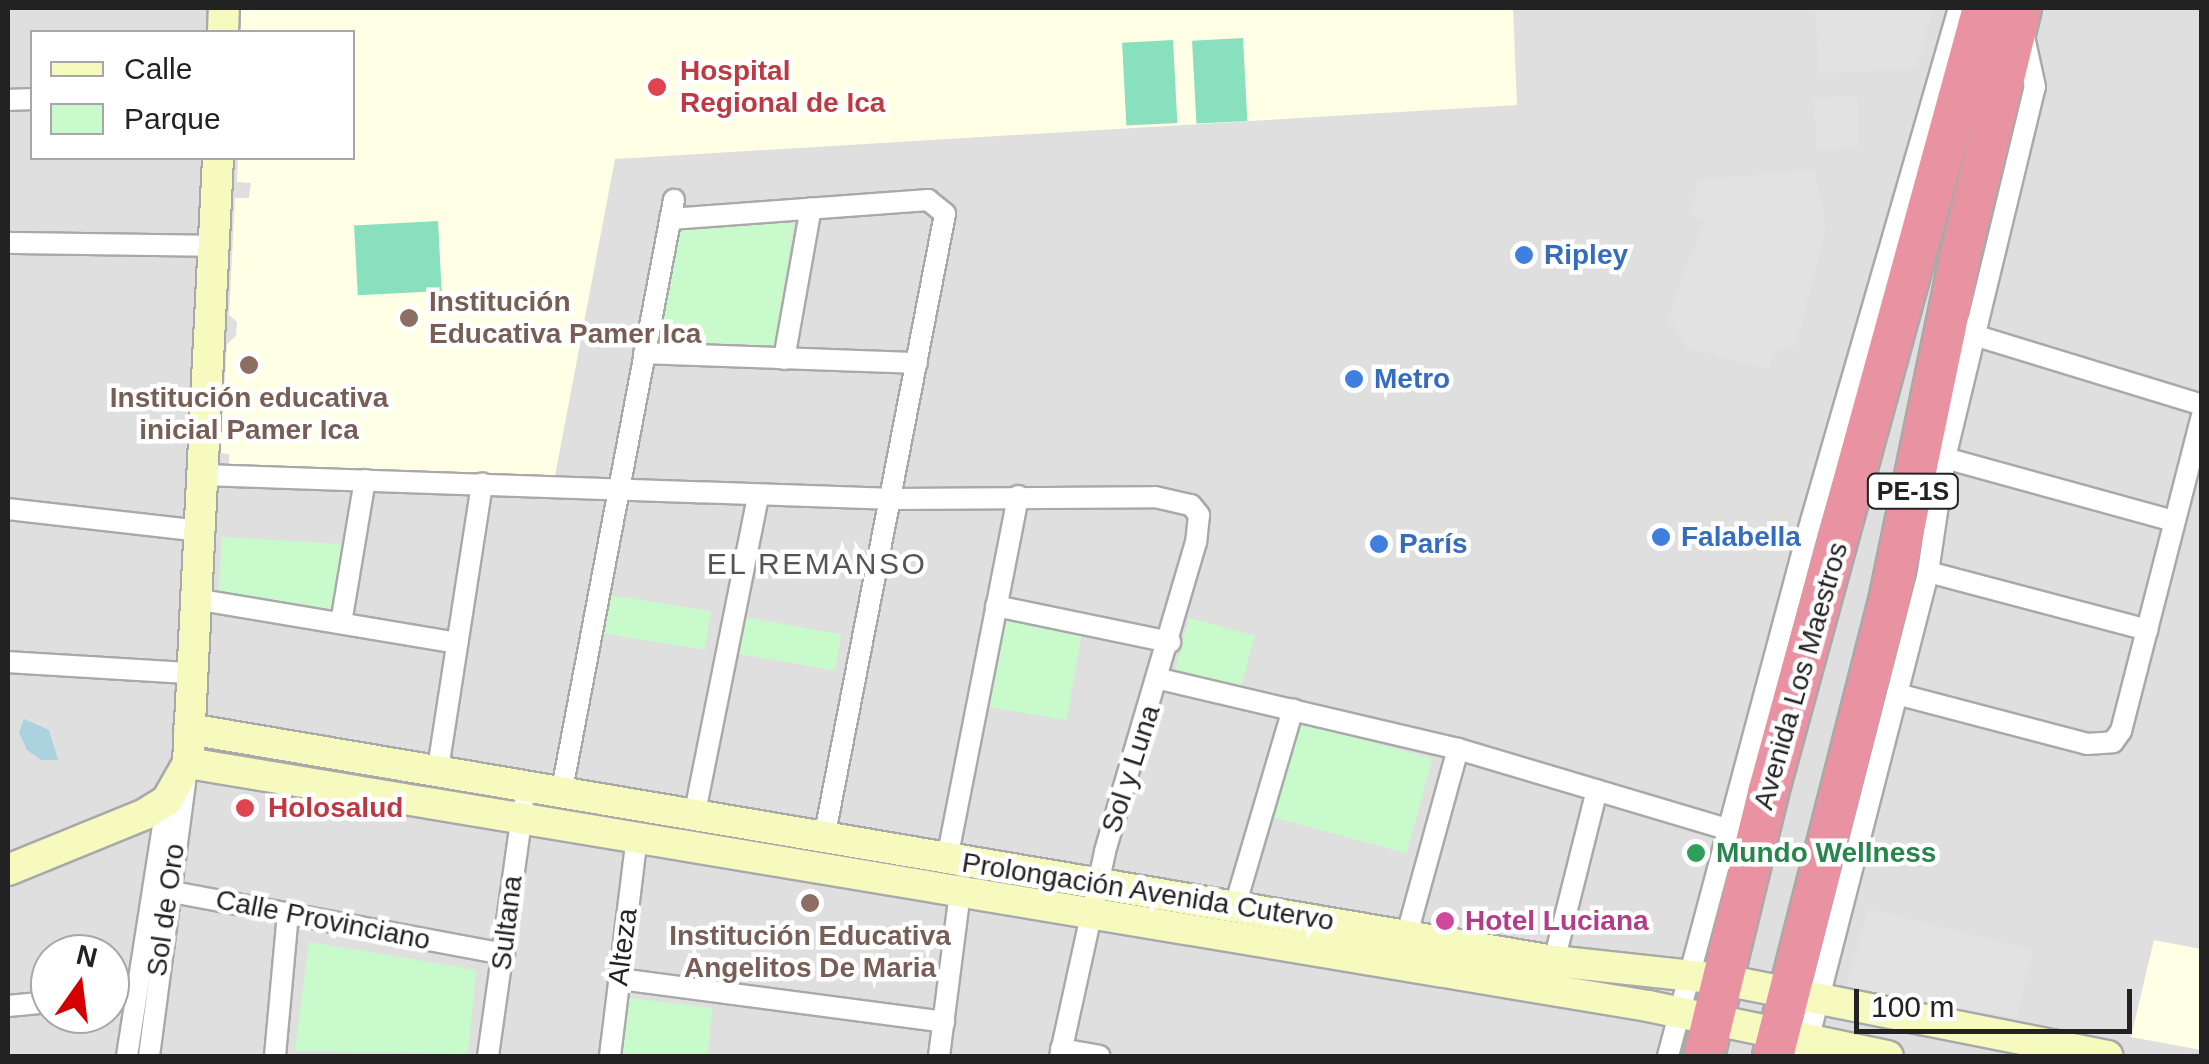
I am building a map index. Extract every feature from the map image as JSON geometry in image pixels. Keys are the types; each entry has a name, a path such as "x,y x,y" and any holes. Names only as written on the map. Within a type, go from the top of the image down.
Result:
{"highway":[{"name":"PE-1S","path":"1790,1048 1890,601 2012,9"},
{"name":"Avenida Los Maestros","path":"1698,1031 1700,970 1851,495 2012,9"},
{"path":"1836,443 1851,495"}],"street":[{"path":"1700,970 1729,830 1959,8"},
{"path":"1802,997 1897,694 1928,572 1945,458 1978,336 2034,87 2012,9"},
{"path":"127,1056 166,800 188,763 218,160"},
{"path":"561,796 672,209 811,208 928,200 943,208 918,363 895,499 824,838"},
{"path":"784,359 811,208"},
{"path":"8,243 213,246"},
{"path":"1951,296 1978,336 2202,405"},
{"path":"644,353 918,363"},
{"path":"1897,694 2103,747 2122,731 2202,416"},
{"path":"1945,458 2173,521"},
{"path":"203,475 618,485 758,496 1018,496 947,858"},
{"path":"341,624 365,480"},
{"path":"437,775 482,483"},
{"path":"694,817 758,496"},
{"name":"Sol y Luna","path":"1018,496 1177,500 1199,515 1196,542 1160,680 1098,883 1061,1053"},
{"path":"8,509 200,530"},
{"path":"1928,572 2147,630"},
{"path":"195,599 457,644"},
{"path":"996,606 1170,642"},
{"path":"8,662 190,674"},
{"path":"1160,680 1293,708 1458,750 1729,830"},
{"path":"1234,906 1293,708"},
{"name":"Prolongación Avenida Cutervo","path":"189,730 437,775 637,838 1092,913 1790,1048 1888,1056"},
{"path":"1406,934 1458,750"},
{"name":"Prolongación Avenida Cutervo","path":"188,763 523,804 561,796 1554,961 1700,970 1983,1045 2106,1056"},
{"name":"Sol de Oro","path":"149,1056 166,891 188,763"},
{"path":"1554,961 1597,790"},
{"path":"8,870 125,825 166,800"},
{"name":"Sultana","path":"488,1056 523,804"},
{"name":"Alteza","path":"610,1056 637,838"},
{"name":"Calle Provinciano","path":"166,891 504,954"},
{"path":"939,1056 960,891"},
{"path":"275,1056 288,914"},
{"path":"619,978 944,1022"},
{"path":"130,995 134,995"},
{"path":"1668,1056 1698,1031"},
{"path":"1061,1053 1099,1056"}],"shaded area":[{"path":"8,8 2201,8 2201,1056 8,1056"},
{"path":"241,8 1513,8 1517,105 615,159 554,481 229,471 229,454 220,453 227,344 236,336 237,322 229,315 235,198 249,198 251,183 237,182 238,160 355,160 355,30 241,30"},
{"path":"1815,8 1933,8 1917,68 1819,74"},
{"path":"1857,96 1860,147 1817,149 1814,98"},
{"path":"1815,170 1826,228 1796,346 1774,349 1769,369 1688,348 1668,319 1704,220 1690,216 1699,180"},
{"path":"1868,909 2032,950 2017,1018 1845,988"},
{"path":"2154,940 2201,949 2201,1050 2131,1037"}],"green space":[{"path":"1243,38 1247,121 1196,124 1192,41"},
{"path":"1173,40 1177,123 1126,126 1122,43"},
{"path":"438,221 442,291 358,295 354,225"},
{"path":"794,222 774,349 650,342 672,230"},
{"path":"222,537 342,544 330,614 218,598"},
{"path":"609,595 711,611 705,650 603,634"},
{"path":"738,616 841,634 835,671 732,652"},
{"path":"1189,618 1255,636 1241,687 1175,669"},
{"path":"998,619 1082,634 1066,720 983,706"},
{"path":"1296,722 1432,758 1407,853 1271,817"},
{"path":"309,942 476,970 468,1054 295,1051"},
{"path":"623,997 712,1008 708,1056 616,1056"}],"water":[{"path":"24,719 49,730 58,760 41,760 27,750 19,733"}],"place":[{"name":"Hospital Regional de Ica","path":"657,87"},
{"name":"Ripley","path":"1524,255"},
{"name":"Institución Educativa Pamer Ica","path":"409,318"},
{"name":"Institución educativa inicial Pamer Ica","path":"249,365"},
{"name":"Metro","path":"1354,379"},
{"name":"Falabella","path":"1661,537"},
{"name":"París","path":"1379,544"},
{"name":"Holosalud","path":"245,808"},
{"name":"Mundo Wellness","path":"1696,853"},
{"name":"Institución Educativa Angelitos De Maria","path":"810,903"},
{"name":"Hotel Luciana","path":"1445,921"}],"district":[{"name":"EL REMANSO","path":"817,564"}]}
